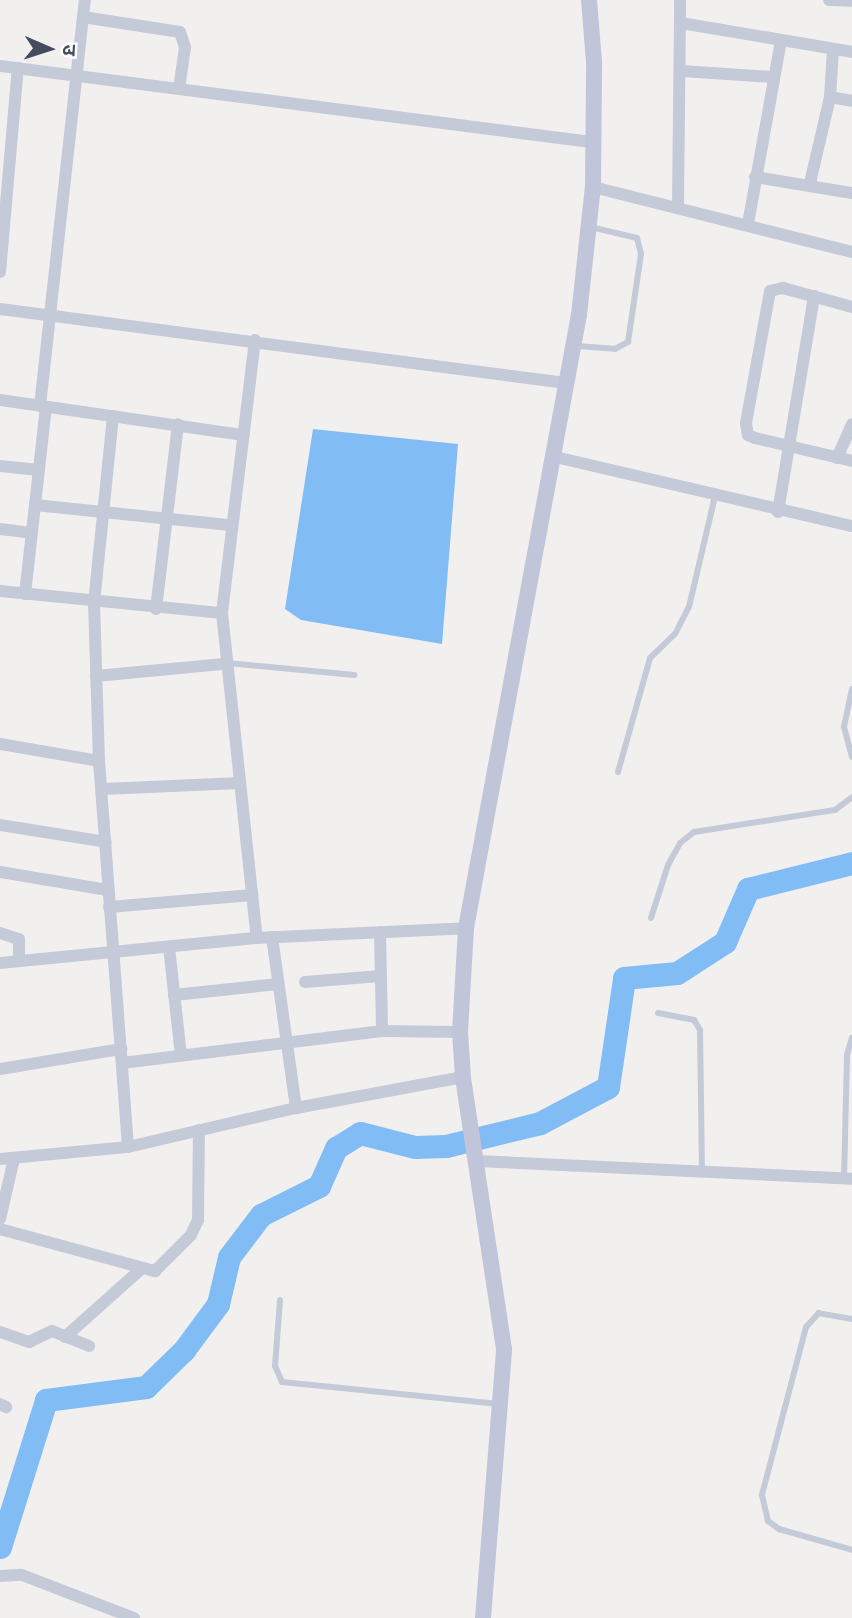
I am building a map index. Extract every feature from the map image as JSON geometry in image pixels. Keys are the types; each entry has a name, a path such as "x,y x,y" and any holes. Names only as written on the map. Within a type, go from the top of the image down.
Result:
{"main road":[{"path":"483,1618 500,1405 501,1314 463,1077 460,1032 466,928 573,345 589,227 593,187 594,62 589,0"}],"street":[{"path":"25,594 39,470 49,312 85,0"},
{"path":"678,205 682,71 680,0"},
{"path":"829,0 852,1"},
{"path":"83,17 180,32 186,47 179,89"},
{"path":"681,23 852,52"},
{"path":"748,224 781,40"},
{"path":"810,183 831,97 833,49"},
{"path":"0,66 592,142"},
{"path":"0,272 18,68"},
{"path":"682,71 774,77"},
{"path":"831,97 852,101"},
{"path":"755,177 810,183 852,193"},
{"path":"593,187 678,205 852,252"},
{"path":"852,307 783,288 770,291 746,423 748,435 852,461"},
{"path":"778,512 814,296"},
{"path":"0,309 49,312 566,383"},
{"path":"255,340 230,524 222,613 224,664 257,938"},
{"path":"0,400 244,435"},
{"path":"113,416 101,510 94,602 99,761 103,789 107,890 128,1147"},
{"path":"156,609 178,424"},
{"path":"837,458 852,424"},
{"path":"551,456 778,512 852,526"},
{"path":"0,466 39,470"},
{"path":"35,505 230,524"},
{"path":"0,529 32,533"},
{"path":"0,591 156,609 222,613"},
{"path":"96,676 224,664"},
{"path":"0,744 99,761"},
{"path":"103,789 240,783"},
{"path":"0,825 106,842"},
{"path":"0,872 107,890"},
{"path":"109,907 252,895"},
{"path":"0,963 257,938 466,928"},
{"path":"380,932 382,1031"},
{"path":"0,933 19,939 19,961"},
{"path":"272,937 296,1108"},
{"path":"169,947 181,1055"},
{"path":"305,982 381,976"},
{"path":"174,995 278,984"},
{"path":"0,1069 122,1056 181,1055 382,1031 460,1032"},
{"path":"0,1159 128,1147 296,1108 463,1077"},
{"path":"0,1229 141,1269 160,1268 196,1227 199,1130"},
{"path":"475,1155 848,1179"},
{"path":"0,1218 14,1159"},
{"path":"65,1337 141,1269"},
{"path":"0,1332 29,1342 47,1332 89,1346"},
{"path":"0,1576 22,1575 134,1618"}],"lane":[{"path":"573,345 622,348 631,336 641,244 628,234 589,227"},
{"path":"618,772 650,658 675,634 686,615 715,496"},
{"path":"224,664 239,661 354,675"},
{"path":"852,689 844,727 852,757"},
{"path":"651,918 668,865 680,843 694,832 835,810 852,797"},
{"path":"658,1013 694,1020 700,1030 702,1169"},
{"path":"848,1179 847,1055 852,1038"},
{"path":"280,1300 275,1366 282,1382 500,1405"},
{"path":"852,1320 819,1313 806,1327 762,1494 768,1521 779,1529 852,1550"}],"water":[{"path":"313,429 458,444 442,644 301,620 285,609"}],"waterway":[{"path":"0,1547 46,1400 146,1387 184,1350 218,1304 229,1257 261,1215 319,1186 336,1148 360,1133 415,1147 446,1146 540,1123 608,1087 624,978 677,973 725,942 748,889 852,863"}]}
